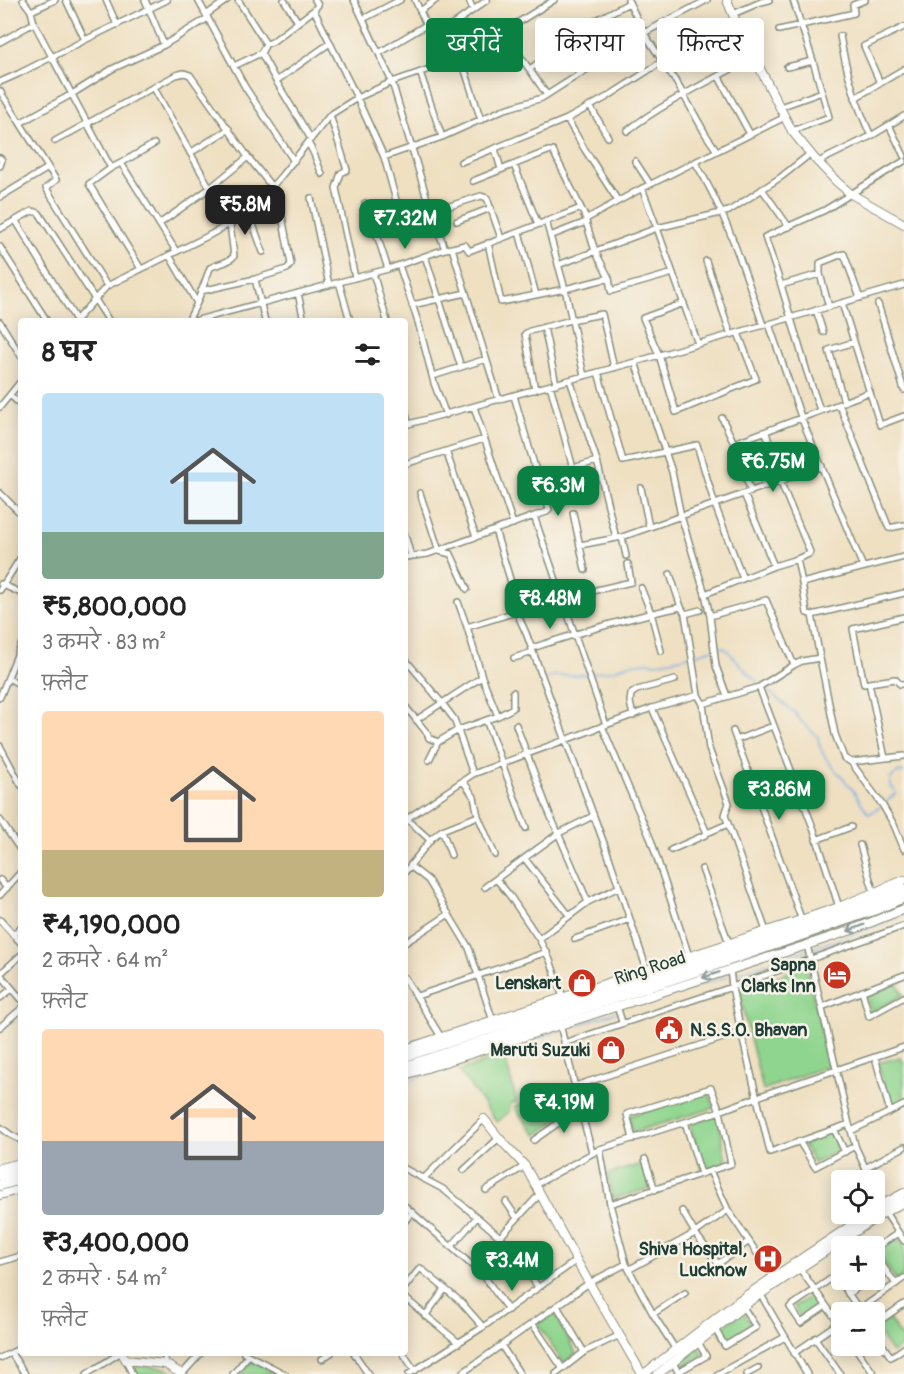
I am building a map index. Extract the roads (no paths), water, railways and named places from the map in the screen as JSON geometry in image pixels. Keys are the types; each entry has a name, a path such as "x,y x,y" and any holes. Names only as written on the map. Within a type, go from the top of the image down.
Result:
{"highway":[{"name":"Ring Road","path":"408,1055 729,946 871,902 904,888"},
{"name":"Ring Road","path":"408,1065 616,1004 904,897"},
{"path":"0,1175 18,1170"},
{"path":"0,1185 18,1180"}],"street":[{"path":"23,0 31,11 34,23 111,168"},
{"path":"31,11 55,0"},
{"path":"66,0 85,40"},
{"path":"106,0 117,25"},
{"path":"145,0 164,45"},
{"path":"0,82 167,0"},
{"path":"198,0 245,87 294,161"},
{"path":"20,123 112,69 164,45 227,0"},
{"path":"238,0 266,44"},
{"path":"284,0 298,22"},
{"path":"234,66 261,53 266,44 272,42 314,10 318,5 315,0"},
{"path":"354,0 392,82 431,212 445,249"},
{"path":"363,19 400,0"},
{"path":"379,53 426,25 415,0"},
{"path":"420,11 436,0"},
{"path":"469,0 474,10"},
{"path":"463,18 487,0"},
{"path":"523,19 554,0"},
{"path":"645,32 707,0"},
{"path":"727,0 735,18 761,2 769,0"},
{"path":"792,131 829,117 793,0"},
{"path":"779,30 854,13 853,5 865,0"},
{"path":"530,69 579,29 629,1 637,18"},
{"path":"314,10 384,157 401,218"},
{"path":"0,42 34,23"},
{"path":"880,83 864,46 904,27"},
{"path":"645,34 657,52"},
{"path":"840,36 844,63 862,117 871,136"},
{"path":"276,81 330,43"},
{"path":"261,53 309,141 322,174"},
{"path":"523,59 547,95"},
{"path":"788,67 813,61"},
{"path":"461,162 567,119 657,65"},
{"path":"855,98 904,69"},
{"path":"78,318 107,286 249,213 330,115 357,98 426,70"},
{"path":"420,72 442,137"},
{"path":"466,72 481,120"},
{"path":"384,157 442,137 502,110 542,98 583,72"},
{"path":"669,72 717,151"},
{"path":"627,131 683,95 726,72"},
{"path":"761,72 792,131 810,154 851,194 904,224"},
{"path":"55,141 176,75 184,73 190,75 248,158 272,187 279,200 291,264 287,269 255,279 201,291"},
{"path":"719,76 750,134"},
{"path":"154,88 230,224 234,256 231,261 210,268 192,318"},
{"path":"0,91 56,180 46,188 107,286"},
{"path":"780,107 822,92"},
{"path":"590,106 608,137"},
{"path":"330,115 347,170 341,173 336,188 355,278"},
{"path":"818,162 871,136 904,116"},
{"path":"550,236 586,220 642,188 785,117"},
{"path":"567,119 618,201"},
{"path":"820,410 765,237 825,210 904,159 889,125"},
{"path":"190,153 229,129"},
{"path":"141,269 89,184 111,168 153,144"},
{"path":"495,149 501,169"},
{"path":"473,181 553,151 586,220 595,251 609,278 611,291 673,273"},
{"path":"558,265 657,228 729,211 781,177 810,154"},
{"path":"0,158 2,160 0,166"},
{"path":"159,224 248,158"},
{"path":"635,161 650,184"},
{"path":"695,162 722,213 801,417 863,567"},
{"path":"121,163 176,251"},
{"path":"514,165 538,224"},
{"path":"0,197 48,168"},
{"path":"642,188 698,344"},
{"path":"762,189 789,227"},
{"path":"375,229 401,218 431,212 481,196 487,198 501,238"},
{"path":"311,198 329,285"},
{"path":"365,203 388,269"},
{"path":"457,221 491,208"},
{"path":"200,318 388,269 445,249 465,246 469,251 581,208"},
{"path":"0,229 32,211 39,213 107,318"},
{"path":"249,213 263,252"},
{"path":"16,221 75,318"},
{"path":"546,221 565,289 584,376"},
{"path":"519,231 536,295"},
{"path":"488,243 501,302 609,278"},
{"path":"0,247 45,318"},
{"path":"452,248 499,400"},
{"path":"829,307 820,274 820,263 840,255 844,254 860,298"},
{"path":"170,255 197,303"},
{"path":"425,256 461,367"},
{"path":"706,261 731,334"},
{"path":"399,265 432,376 446,414"},
{"path":"373,273 386,318"},
{"path":"782,285 820,274"},
{"path":"255,279 264,318"},
{"path":"339,282 349,318"},
{"path":"408,424 904,285"},
{"path":"298,293 303,318"},
{"path":"412,305 466,293"},
{"path":"684,303 643,318 659,355 676,412 756,379 738,333"},
{"path":"842,303 880,424 904,418"},
{"path":"878,304 904,390"},
{"path":"816,310 823,332"},
{"path":"224,313 226,318"},
{"path":"535,390 525,334 544,327 602,314 614,368"},
{"path":"0,322 18,351"},
{"path":"544,327 553,385 573,468"},
{"path":"854,342 829,350 841,403 889,528 904,525"},
{"path":"432,376 486,359"},
{"path":"635,362 672,472 681,516 710,616 716,666 727,696"},
{"path":"598,372 623,461 697,445 742,579"},
{"path":"570,380 626,556"},
{"path":"1,403 18,385"},
{"path":"734,443 870,392"},
{"path":"10,395 18,402"},
{"path":"408,557 439,551 547,512 549,509 514,396"},
{"path":"474,407 513,524"},
{"path":"723,418 734,443 748,493 774,566"},
{"path":"705,594 810,552 780,481 766,432"},
{"path":"408,463 484,439"},
{"path":"446,451 476,537"},
{"path":"538,478 597,461"},
{"path":"580,545 619,538 822,466"},
{"path":"642,488 649,527"},
{"path":"0,493 18,511"},
{"path":"420,493 439,551"},
{"path":"573,513 585,570"},
{"path":"534,516 604,726 620,771 651,840 689,956"},
{"path":"495,530 510,579 516,611 533,650 647,970"},
{"path":"439,551 451,555 467,589"},
{"path":"802,583 904,557"},
{"path":"797,559 807,612 812,615 904,593"},
{"path":"18,561 1,586 18,592"},
{"path":"467,627 562,598 631,582 628,564"},
{"path":"670,574 685,614 698,695 703,704 709,749 729,803 725,815 766,931"},
{"path":"641,588 651,613 661,651"},
{"path":"710,616 766,600 794,665"},
{"path":"458,602 482,678 498,716"},
{"path":"514,658 575,634 681,607"},
{"path":"685,614 700,610"},
{"path":"812,615 835,734 844,759 851,762 904,756"},
{"path":"904,617 853,629 864,684 894,679 904,684"},
{"path":"0,697 18,653"},
{"path":"703,704 759,687 794,665 820,658"},
{"path":"408,663 454,719 473,774"},
{"path":"8,678 18,683"},
{"path":"416,720 482,678"},
{"path":"633,716 631,694 675,680"},
{"path":"869,684 885,758"},
{"path":"759,687 839,907"},
{"path":"429,760 438,742 458,730 498,716 513,708 513,692"},
{"path":"408,818 473,774 652,708 698,695"},
{"path":"652,708 706,833"},
{"path":"408,710 429,738 438,742"},
{"path":"486,720 526,828"},
{"path":"516,725 548,810 588,902"},
{"path":"736,740 773,726"},
{"path":"733,731 802,923"},
{"path":"0,746 18,779"},
{"path":"851,762 882,805 904,849"},
{"path":"463,781 474,797 478,816 495,855"},
{"path":"408,868 430,840 442,830 478,816"},
{"path":"485,887 559,833 593,816"},
{"path":"0,820 18,847"},
{"path":"408,821 430,840"},
{"path":"670,850 728,824"},
{"path":"816,840 851,827"},
{"path":"442,830 451,855"},
{"path":"860,845 874,892"},
{"path":"525,859 569,915"},
{"path":"410,866 428,880 469,948 493,1021"},
{"path":"702,869 729,946"},
{"path":"0,895 18,875"},
{"path":"0,880 7,888"},
{"path":"497,880 521,911 547,952 563,998"},
{"path":"408,1047 689,956 729,946 766,931 802,923 904,880"},
{"path":"539,939 588,902 619,887"},
{"path":"564,1042 622,1020 732,987 852,930 904,909"},
{"path":"408,941 449,914"},
{"path":"574,939 630,919"},
{"path":"0,920 18,940"},
{"path":"408,1074 562,1028 616,1004 730,971 904,926"},
{"path":"14,935 18,930"},
{"path":"809,951 850,1127 855,1146 865,1168 904,1147"},
{"path":"417,996 547,952"},
{"path":"18,958 0,974 18,996"},
{"path":"730,971 741,1032 770,1152 834,1129 850,1127 904,1105"},
{"path":"822,1007 903,978"},
{"path":"408,982 441,1037"},
{"path":"0,998 12,989"},
{"path":"862,992 869,1016 904,997"},
{"path":"616,1004 622,1020"},
{"path":"0,1027 18,1012"},
{"path":"562,1028 592,1152"},
{"path":"575,1086 741,1032"},
{"path":"535,1185 600,1149 720,1111 902,1047 904,1055"},
{"path":"875,1057 890,1112"},
{"path":"610,1204 731,1164 720,1111 711,1088 627,1114 633,1139"},
{"path":"534,1140 580,1108"},
{"path":"423,1179 484,1119 525,1166 589,1283 643,1374 741,1299 800,1269 816,1253"},
{"path":"685,1122 701,1174"},
{"path":"0,1127 18,1139"},
{"path":"834,1129 845,1152"},
{"path":"464,1170 499,1138"},
{"path":"799,1141 815,1167 855,1146"},
{"path":"600,1149 610,1204 628,1267 653,1314 676,1350"},
{"path":"645,1159 655,1190"},
{"path":"0,1168 18,1163"},
{"path":"486,1190 525,1166"},
{"path":"408,1171 443,1190 477,1216 513,1251 538,1287"},
{"path":"710,1171 728,1210 776,1281"},
{"path":"0,1195 18,1190"},
{"path":"885,1205 904,1192"},
{"path":"500,1237 540,1194"},
{"path":"506,1202 516,1218"},
{"path":"885,1208 904,1202"},
{"path":"408,1209 484,1276 507,1310"},
{"path":"461,1374 589,1283 628,1267 695,1233 728,1210"},
{"path":"682,1211 718,1264 749,1241"},
{"path":"408,1217 412,1212"},
{"path":"451,1247 477,1216"},
{"path":"885,1216 904,1241"},
{"path":"851,1230 857,1224"},
{"path":"657,1374 776,1281 859,1224"},
{"path":"885,1242 898,1233"},
{"path":"0,1262 18,1257"},
{"path":"404,1356 412,1372 483,1327 577,1260"},
{"path":"408,1283 420,1268 461,1302 483,1327"},
{"path":"800,1269 831,1314"},
{"path":"885,1269 896,1284"},
{"path":"826,1306 801,1323 790,1306 831,1278"},
{"path":"872,1302 904,1278"},
{"path":"425,1316 445,1289"},
{"path":"845,1290 854,1302"},
{"path":"848,1294 854,1290"},
{"path":"653,1314 685,1293"},
{"path":"761,1295 805,1373"},
{"path":"408,1301 459,1343"},
{"path":"885,1317 904,1304"},
{"path":"556,1306 584,1352"},
{"path":"715,1329 725,1346 756,1328 743,1307"},
{"path":"532,1323 563,1369"},
{"path":"794,1353 831,1327"},
{"path":"556,1374 584,1352 620,1335"},
{"path":"718,1374 785,1337"},
{"path":"815,1338 840,1374"},
{"path":"673,1362 678,1372 706,1356 698,1342"},
{"path":"501,1345 520,1374"},
{"path":"885,1349 891,1357 904,1348"},
{"path":"0,1358 18,1350"},
{"path":"11,1353 24,1374"},
{"path":"87,1374 121,1356"},
{"path":"123,1356 132,1374"},
{"path":"128,1356 165,1364 182,1374 198,1356"},
{"path":"165,1356 165,1364"},
{"path":"233,1374 245,1356"},
{"path":"250,1356 280,1373"},
{"path":"322,1359 326,1356"},
{"path":"356,1356 368,1374"},
{"path":"861,1356 874,1374"},
{"path":"747,1374 758,1368"}],"waterway":[{"path":"717,648 724,647 760,684"},
{"path":"694,655 713,649"},
{"path":"547,679 554,676 614,670 629,664 656,663 690,656"},
{"path":"763,687 795,713 818,737 822,752 869,814 880,807"},
{"path":"884,804 896,793 890,780 896,774 904,772"},
{"path":"732,975 860,932 904,914"},
{"path":"646,1003 728,976"},
{"path":"408,1081 616,1012"}],"place":[{"name":"Sapna Clarks Inn","path":"837,975"},
{"name":"Lenskart","path":"582,983"},
{"name":"N.S.S.O. Bhavan","path":"669,1030"},
{"name":"Maruti Suzuki","path":"611,1050"},
{"name":"Shiva Hospital, Lucknow","path":"768,1259"}]}
